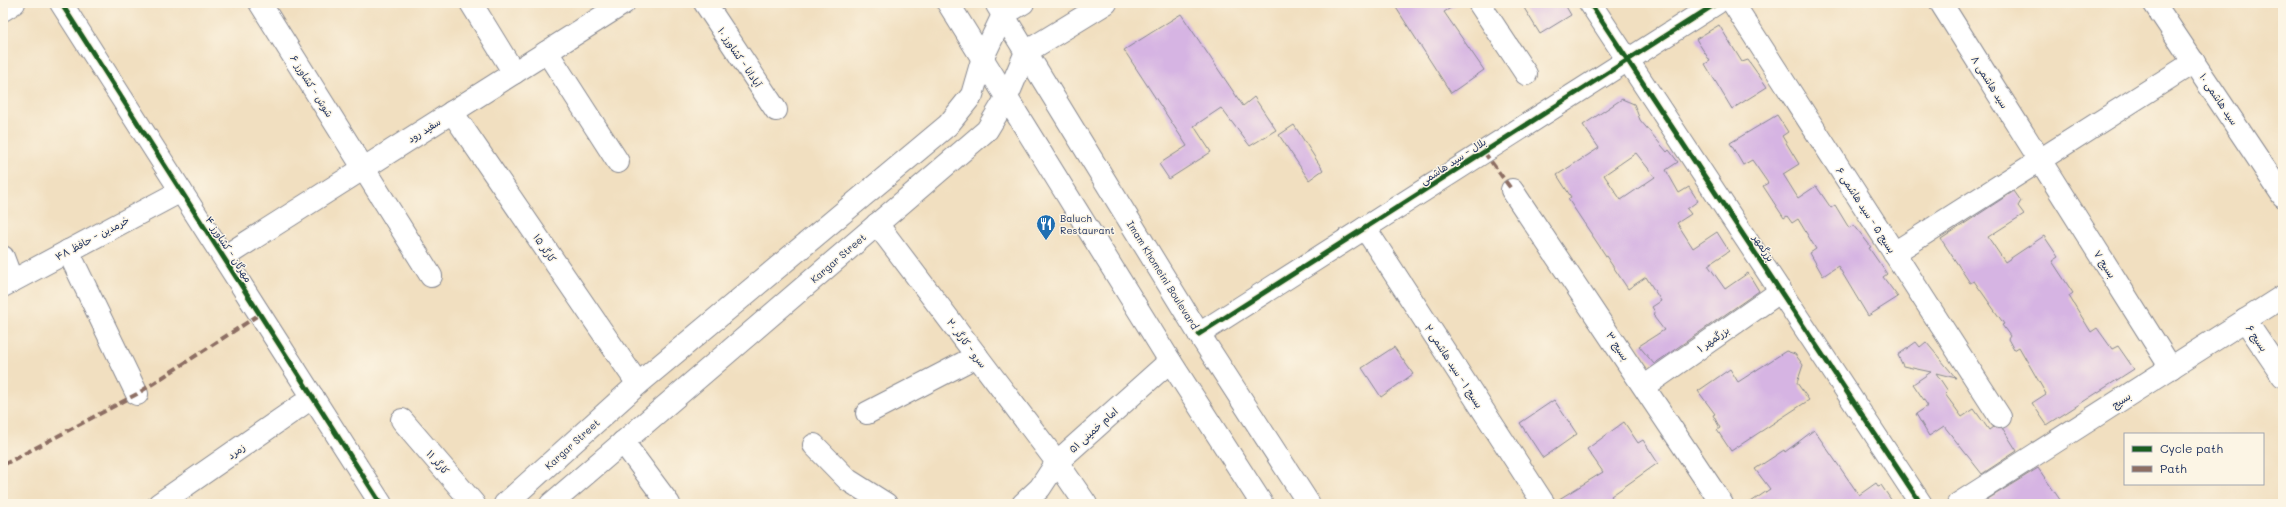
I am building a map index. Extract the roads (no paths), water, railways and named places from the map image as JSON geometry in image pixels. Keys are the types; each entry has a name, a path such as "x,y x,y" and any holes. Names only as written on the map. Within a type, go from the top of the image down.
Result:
{"street":[{"path":"3,10 14,3"},
{"name":"مهرگان - کشاورز ۴","path":"62,3 381,504"},
{"name":"شوش - کشاورز ۶","path":"260,3 431,276"},
{"path":"470,3 514,73"},
{"name":"سفید رود","path":"224,257 624,3"},
{"name":"آپادانا - کشاورز ۱۰","path":"705,3 776,110"},
{"path":"948,3 983,57 1170,361 1262,504"},
{"path":"999,9 1023,3"},
{"path":"1026,52 1106,3"},
{"path":"1479,3 1526,74"},
{"name":"بزرگمهر","path":"1590,3 1921,504"},
{"name":"بلال - سید هاشمی","path":"1199,334 1717,3"},
{"name":"بسیج ۵ - سید هاشمی ۶","path":"1733,3 2000,417"},
{"name":"سید هاشمی ۸","path":"1941,3 2039,161"},
{"name":"سید هاشمی ۱۰","path":"2154,3 2283,196"},
{"name":"Kargar Street","path":"505,504 638,384 948,125 972,95 999,9"},
{"name":"Imam Khomeini Boulevard","path":"999,9 1199,334 1310,504"},
{"path":"546,52 618,162"},
{"name":"Kargar Street","path":"551,504 987,130 1007,98 1026,52"},
{"path":"1894,253 2194,62"},
{"name":"کارگر ۱۵","path":"452,112 638,384 660,411"},
{"name":"بسیج ۷","path":"2039,161 2171,368"},
{"name":"بسیج ۳","path":"1512,190 1645,386 1722,504"},
{"name":"خرمدین - حافظ ۴۸","path":"8,283 181,191"},
{"name":"سرو - کارگر ۲۰","path":"877,224 1057,462 1086,504"},
{"name":"بسیج ۱ - سید هاشمی ۲","path":"1365,228 1544,504"},
{"path":"68,251 137,394"},
{"path":"3,257 8,283"},
{"name":"بزرگمهر ۱","path":"1645,386 1781,291"},
{"name":"بسیج","path":"1958,504 2283,296"},
{"name":"بسیج ۶","path":"2245,320 2283,376"},
{"path":"867,413 977,356"},
{"name":"امام خمینی ۵۱","path":"1023,504 1040,488 1057,462 1170,361"},
{"name":"زمرد","path":"159,504 313,397"},
{"name":"کارگر ۱۱","path":"402,420 474,504"},
{"path":"623,442 669,504"},
{"path":"814,445 848,480 886,504"}],"place":[{"name":"Baluch Restaurant","path":"1046,241"}]}
